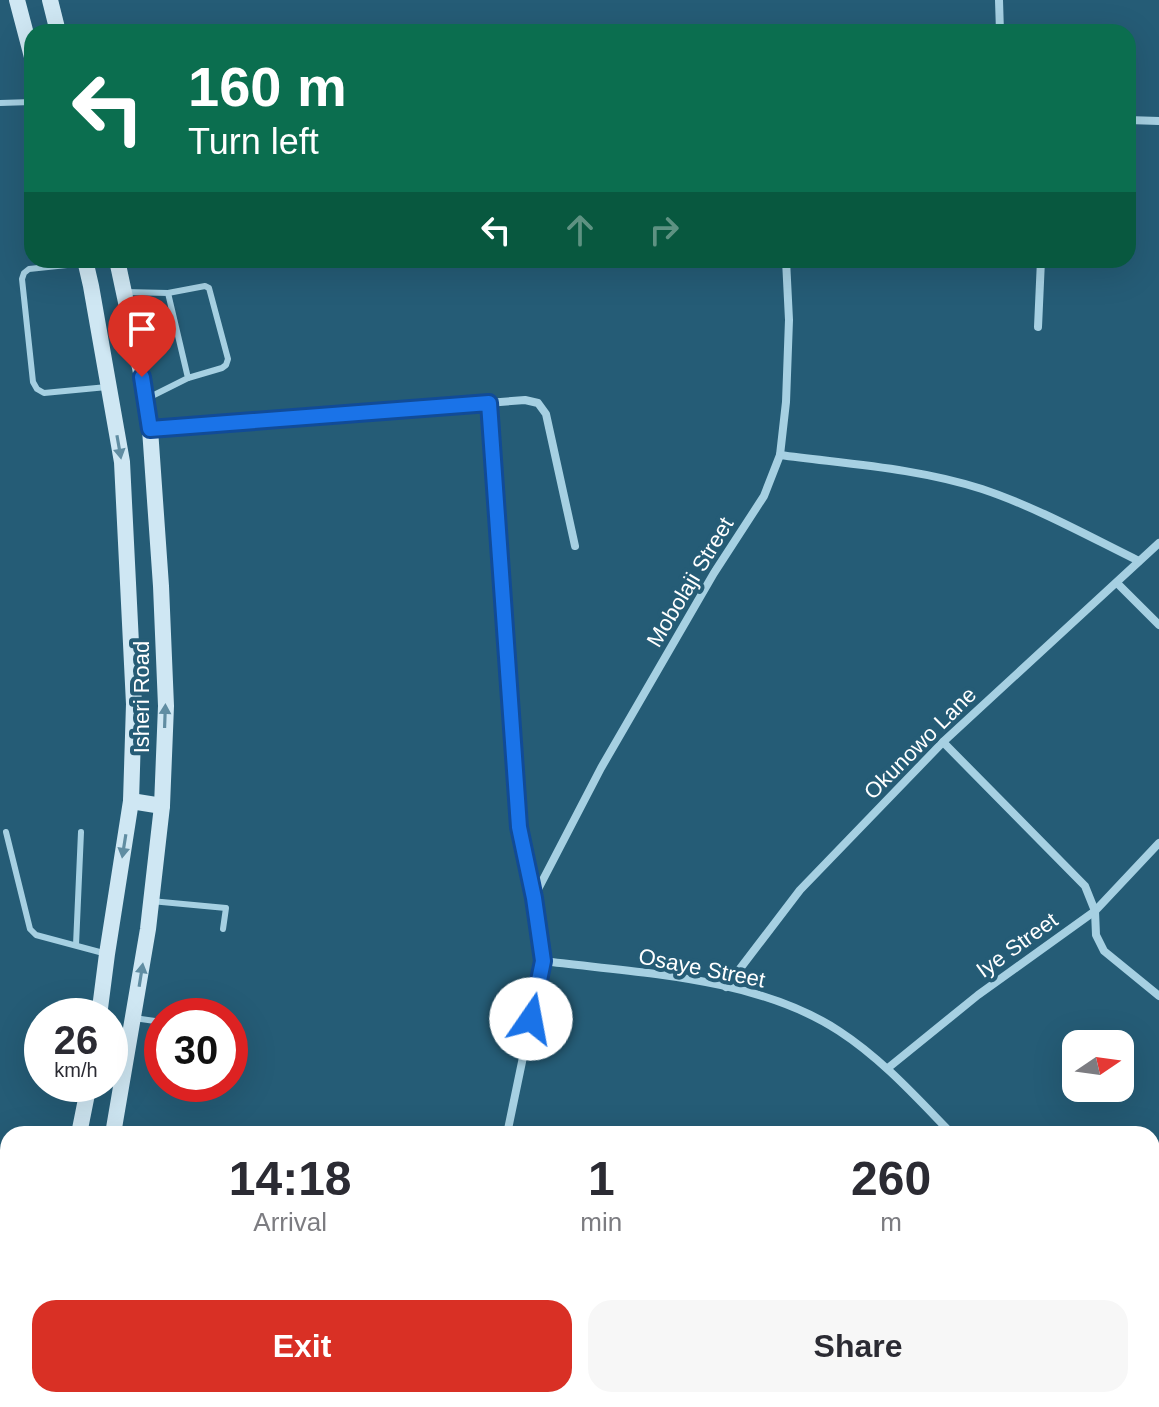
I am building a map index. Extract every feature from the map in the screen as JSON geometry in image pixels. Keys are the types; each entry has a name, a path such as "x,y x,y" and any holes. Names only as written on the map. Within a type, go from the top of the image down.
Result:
{"main road":[{"path":"17,0 24,27"},
{"path":"50,0 56,24"},
{"name":"Isheri Road","path":"86,268 122,462 134,704 131,801 101,998"},
{"name":"Isheri Road","path":"114,1126 151,901 162,806 166,706 150,429 119,268"},
{"path":"131,801 162,806"},
{"path":"81,1126 85,1102"}],"street":[{"path":"999,0 1000,24"},
{"path":"1136,120 1159,121"},
{"name":"Mobolaji Street","path":"534,898 601,768 714,573 764,496 780,455 786,402 786,268"},
{"path":"1038,327 1041,268"},
{"path":"150,429 525,400 538,403 546,414 575,546"},
{"path":"489,403 519,827 543,961 509,1126"},
{"path":"780,455 914,473 981,489 1034,510 1139,561"},
{"name":"Okunowo Lane","path":"726,987 800,890 943,742 1159,543"},
{"path":"1117,583 1159,625"},
{"path":"943,742 1085,886 1095,911 1096,935 1104,951 1159,996"},
{"name":"Iye Street","path":"888,1068 978,995 1095,911 1159,843"},
{"name":"Osaye Street","path":"543,961 694,980 789,1004 839,1030 888,1068 944,1126"}],"lane":[{"path":"0,103 24,102"},
{"path":"36,268 29,269 22,279 33,382 37,389 44,393 109,387"},
{"path":"125,292 168,293 205,286 209,288 228,359 222,368 188,378 145,400"},
{"path":"168,293 188,378"},
{"path":"6,832 30,929 36,935 107,954"},
{"path":"76,945 81,832"},
{"path":"151,901 226,908 223,929"},
{"path":"134,1018 144,1019"}],"route":[{"path":"142,377 150,429 489,403 519,827 543,961 531,1019"}]}
